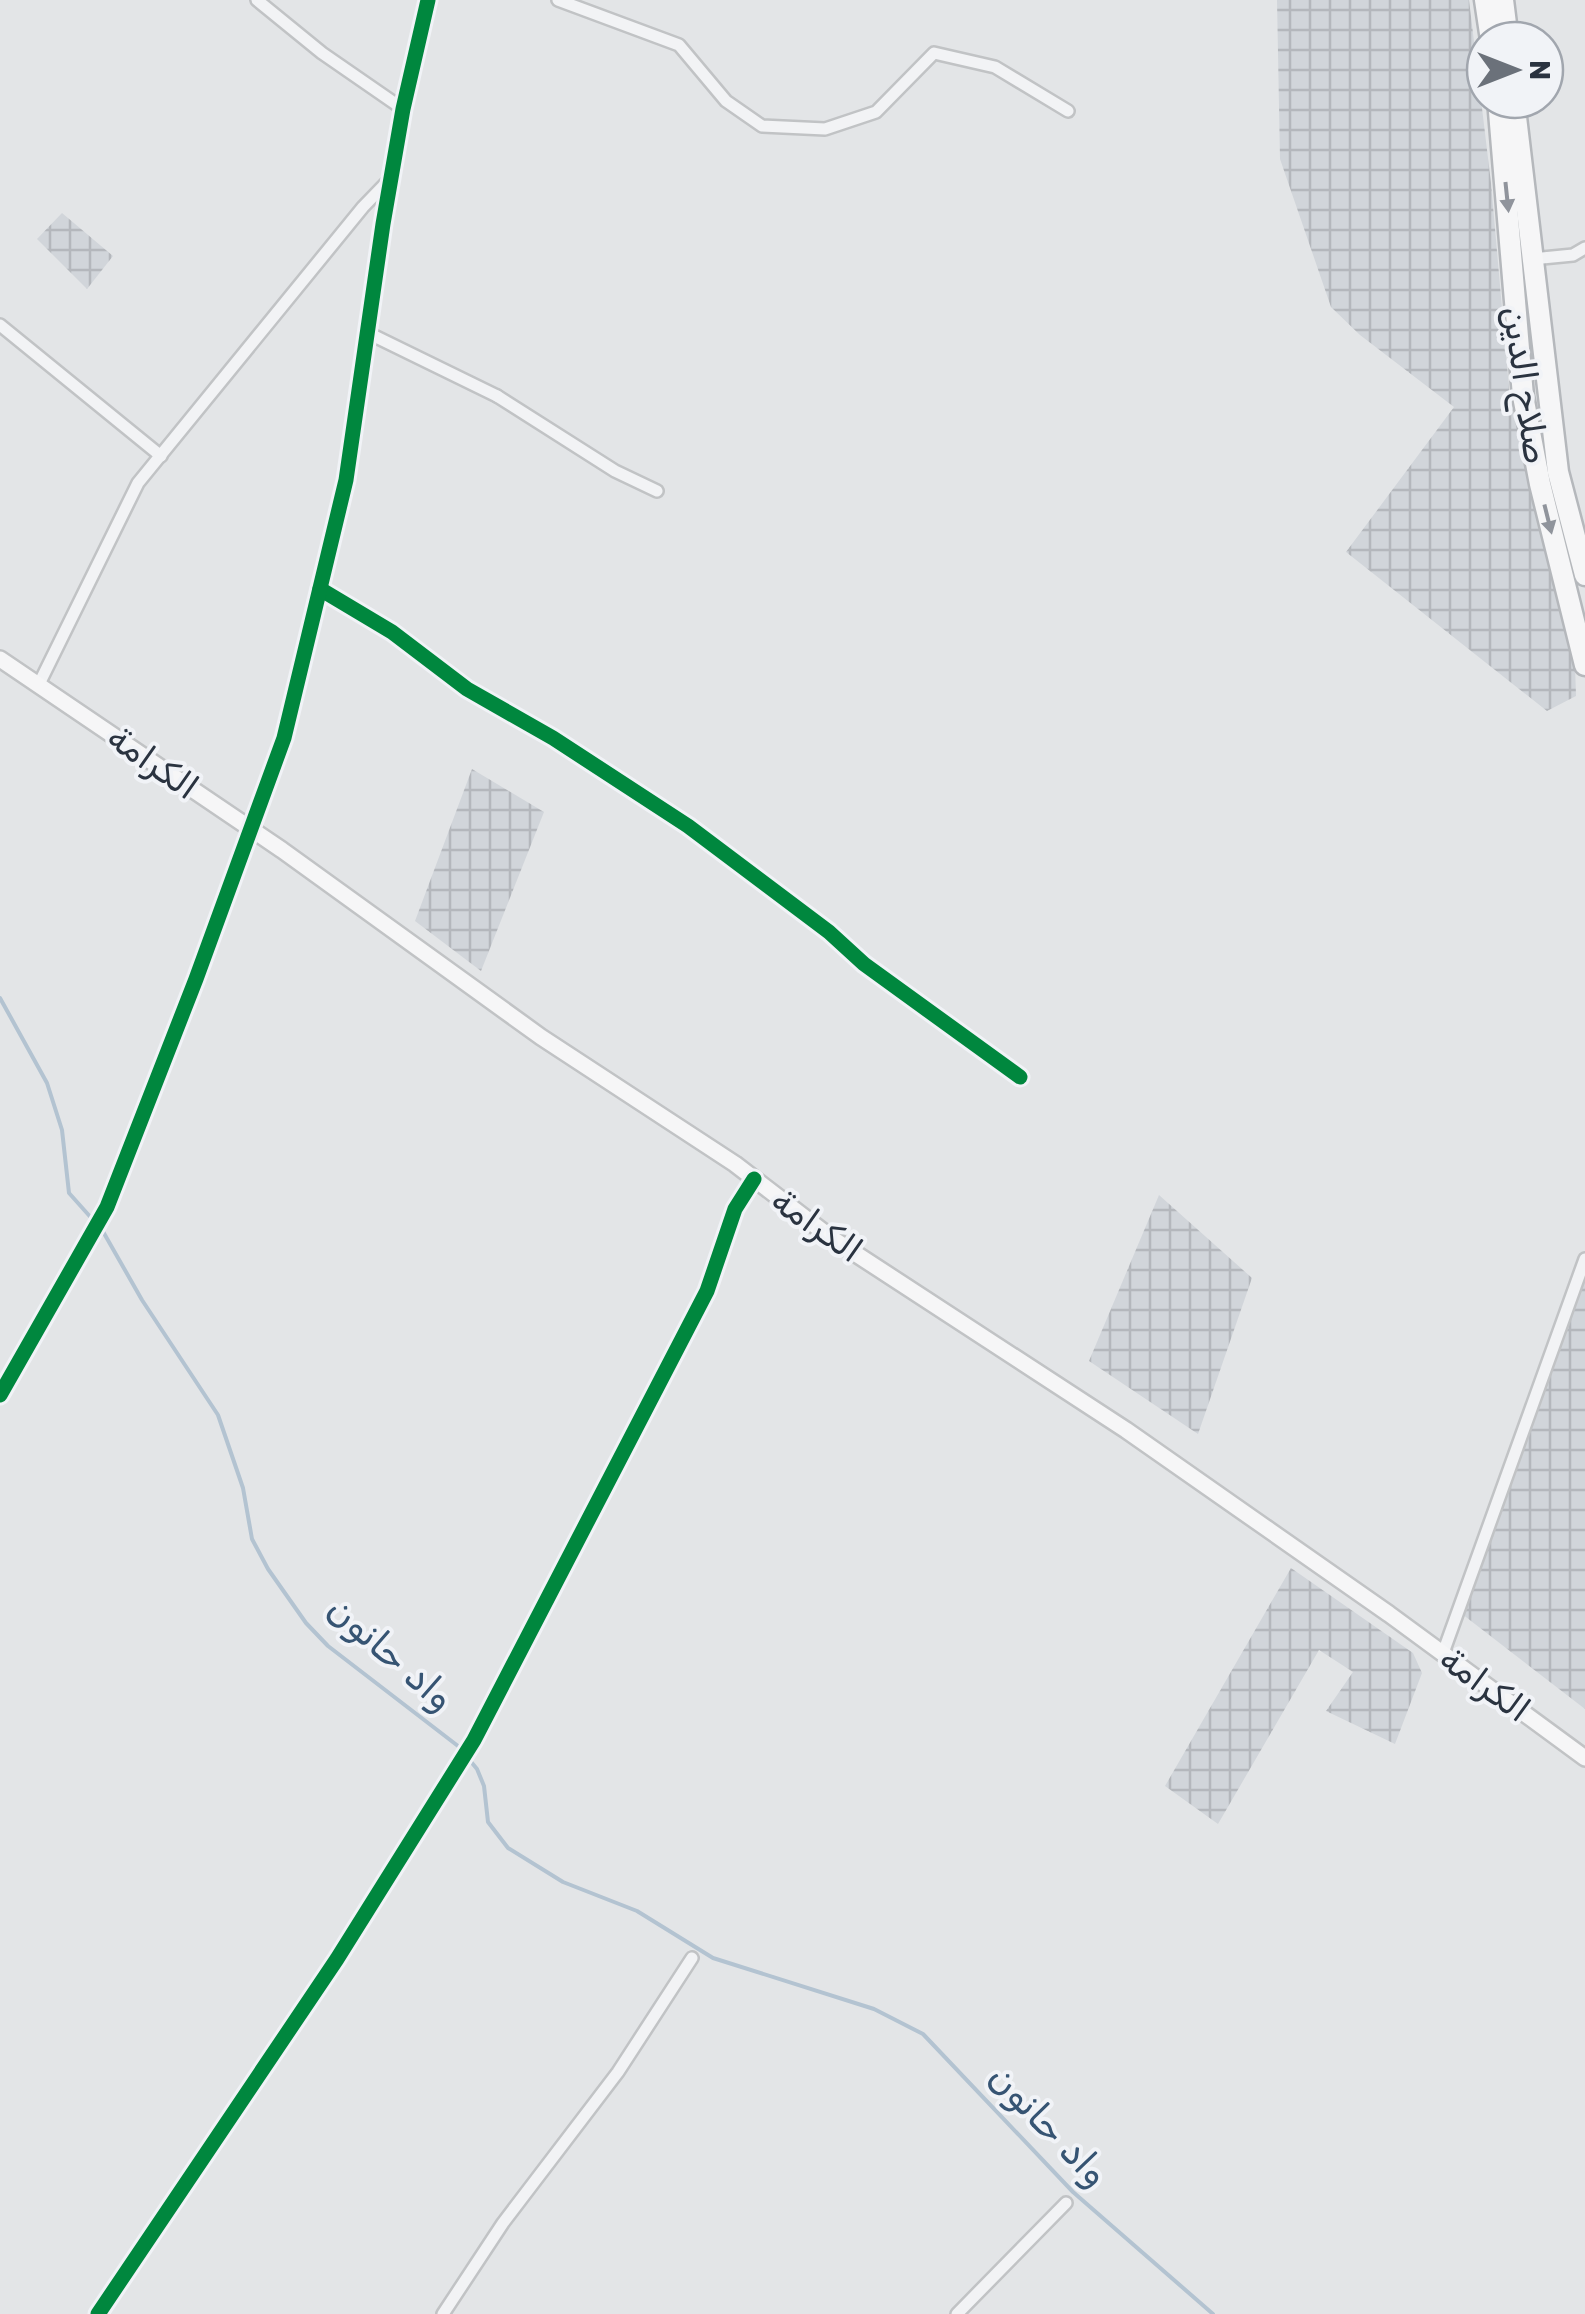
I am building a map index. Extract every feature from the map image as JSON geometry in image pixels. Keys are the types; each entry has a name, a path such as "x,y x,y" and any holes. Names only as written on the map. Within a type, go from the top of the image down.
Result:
{"highway":[{"name":"صلاح الدين","path":"1500,120 1523,396 1540,484 1585,665"},
{"name":"صلاح الدين","path":"1516,120 1558,472 1585,575"}],"main road":[{"name":"الكرامة","path":"0,659 252,830 526,1027 754,1179 830,1237 1126,1430 1585,1758"}],"street":[{"path":"257,0 322,53 403,109"},
{"path":"0,1395 103,1214 284,738 346,480 391,178 428,0"},
{"path":"558,0 679,45 726,101 762,126 825,129 876,112 934,53 995,67 1068,111"},
{"path":"39,684 138,483 350,222 391,178"},
{"path":"1532,259 1573,256 1585,248"},
{"path":"0,325 161,456"},
{"path":"366,332 497,396 614,472 658,491"},
{"path":"320,589 392,632 467,688 554,738 688,826 864,964 1020,1077"},
{"path":"98,2314 337,1960 462,1761 707,1291 735,1209 754,1179"},
{"path":"1443,1653 1585,1259"},
{"path":"443,2314 503,2223 618,2072 692,1958"},
{"path":"958,2314 1066,2203"}],"shaded area":[{"path":"1277,0 1469,0 1471,20 1465,20 1465,120 1483,120 1510,399 1575,664 1576,696 1547,711 1346,552 1454,407 1360,335 1331,307 1280,159"},
{"path":"62,213 113,256 87,289 37,239"},
{"path":"472,769 544,812 481,971 415,921"},
{"path":"1159,1195 1252,1278 1198,1434 1089,1361"},
{"path":"1585,1277 1585,1709 1462,1614"},
{"path":"1291,1568 1413,1653 1422,1673 1395,1744 1326,1711 1353,1672 1319,1650 1218,1824 1165,1786"}],"waterway":[{"name":"واد حانون","path":"0,998 47,1083 62,1130 69,1193 94,1221"},
{"name":"واد حانون","path":"101,1228 142,1300 218,1415 243,1488 252,1539 268,1569 306,1623 328,1646 458,1746 477,1769 484,1786 488,1822 508,1848 563,1882 637,1911 713,1958 874,2009 923,2034 1073,2192 1213,2314"}],"cycle path":[{"path":"0,1395 107,1207 284,738 346,480 383,224 403,109 428,0"},
{"path":"320,589 392,632 467,689 553,738 688,826 829,932 864,964 1020,1077"},
{"path":"98,2314 337,1959 474,1740 707,1291 735,1209 754,1179"}]}
